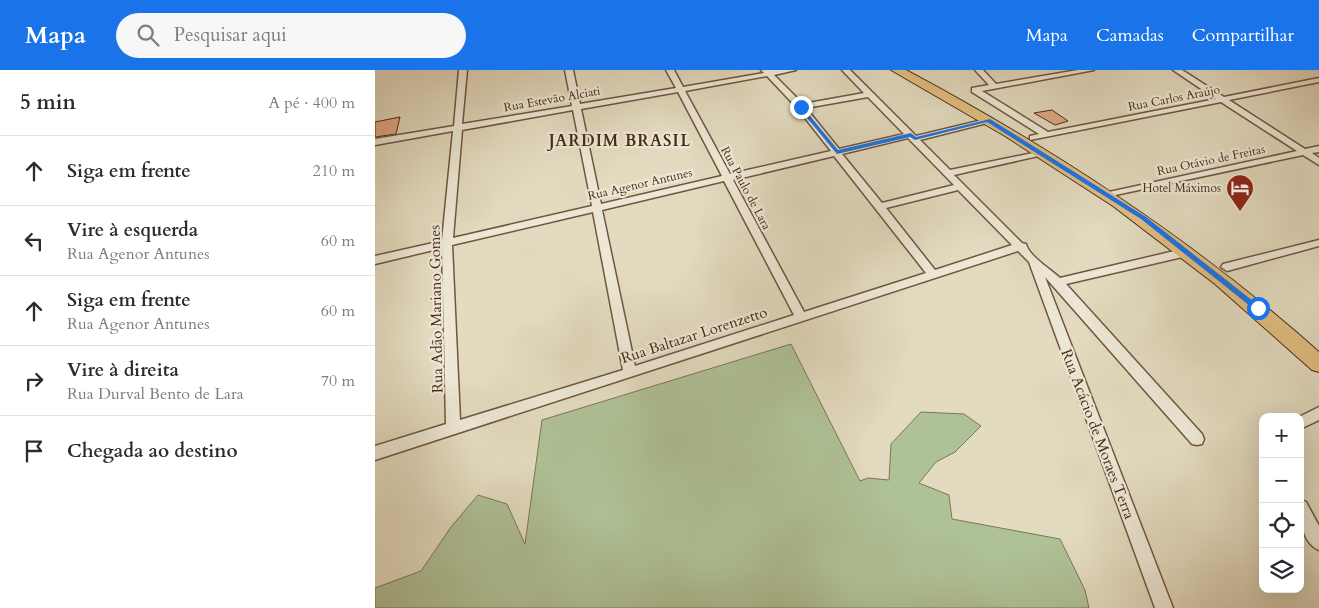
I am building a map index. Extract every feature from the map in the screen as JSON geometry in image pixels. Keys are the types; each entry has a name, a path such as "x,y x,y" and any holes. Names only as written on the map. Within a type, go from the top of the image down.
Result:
{"main road":[{"path":"897,70 988,120 1040,142"},
{"path":"911,70 1040,142 1116,193 1281,328 1319,364"},
{"path":"1116,193 1164,218 1227,267 1319,346"}],"street":[{"name":"Rua Adão Mariano Gomes","path":"453,428 447,244 456,128 463,70"},
{"path":"569,70 630,373"},
{"name":"Rua Paulo de Lara","path":"670,70 801,318"},
{"name":"Rua Estevão Alciati","path":"375,142 767,72 792,70"},
{"name":"Rua Acácio de Moraes Terra","path":"846,70 1022,246 1033,260 1058,282 1197,439"},
{"path":"979,70 994,87"},
{"path":"1040,142 975,90 1090,70"},
{"path":"1177,70 1225,99 1319,162"},
{"path":"767,72 801,107 933,275"},
{"name":"Rua Carlos Araújo","path":"1040,142 1225,99 1319,80"},
{"path":"801,107 870,94"},
{"name":"Rua Agenor Antunes","path":"375,260 596,207 988,120"},
{"path":"949,173 1040,142"},
{"name":"Rua Otávio de Freitas","path":"1116,193 1319,149"},
{"path":"879,207 962,186"},
{"path":"1227,267 1319,243"},
{"name":"Rua Baltazar Lorenzetto","path":"375,452 630,373 1022,246"},
{"path":"1058,282 1187,252"},
{"name":"Rua Acácio de Moraes Terra","path":"1033,260 1164,608"},
{"path":"1304,421 1319,413"},
{"path":"1304,514 1319,542"}],"green space":[{"path":"791,344 860,481 868,478 889,480 891,444 921,412 964,414 981,426 955,452 936,462 919,483 949,495 952,519 1060,539 1085,590 1089,608 375,608 375,588 421,571 451,527 478,495 507,504 525,544 542,420"}],"building":[{"path":"1052,110 1068,121 1055,125 1034,113"},
{"path":"400,117 396,134 375,137 375,122"}],"place":[{"name":"Hotel Máximos","path":"1240,212"}],"district":[{"name":"JARDIM BRASIL","path":"620,141"}],"route":[{"path":"801,107 837,152 911,135 915,139 988,120 1143,218 1258,308"}]}
